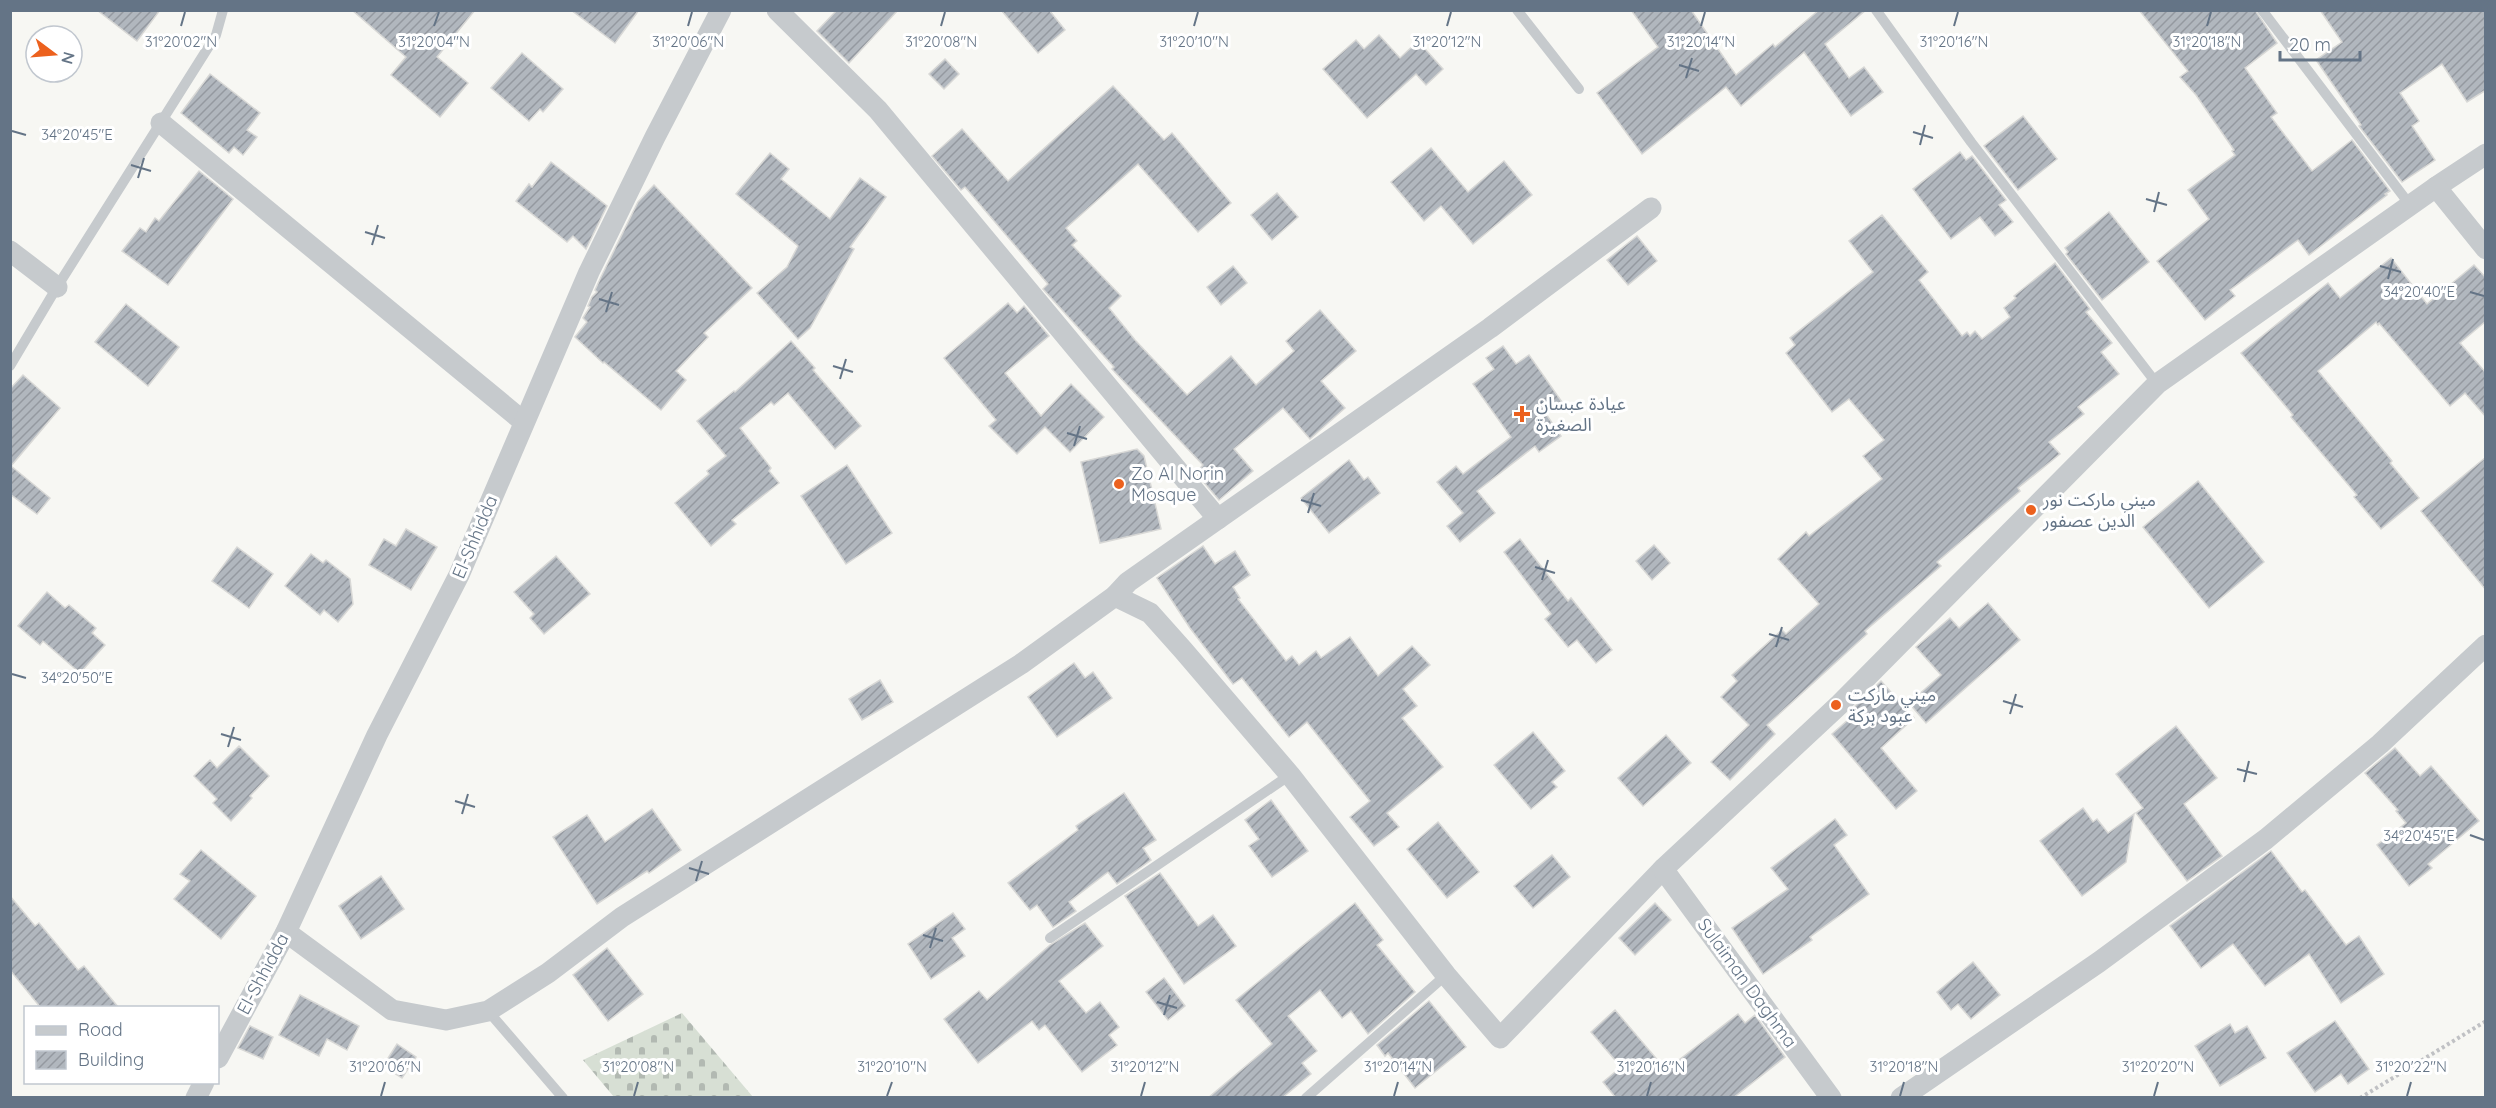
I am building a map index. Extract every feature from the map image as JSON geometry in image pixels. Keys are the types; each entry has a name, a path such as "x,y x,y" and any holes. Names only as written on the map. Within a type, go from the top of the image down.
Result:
{"street":[{"name":"El-Shhidda","path":"219,1056 286,932 377,735 459,575 589,272 721,10"},
{"path":"777,10 878,110 1218,519"},
{"path":"161,123 524,422"},
{"path":"1115,596 1150,613 1290,775 1446,975 1500,1038 1663,869 1840,704 2157,384 2486,154"},
{"path":"2436,188 2486,249"},
{"path":"286,932 392,1010 446,1020 488,1011 548,973 622,917 1021,664 1115,596 1128,582 1490,328 1651,208"},
{"path":"10,251 57,287"},
{"path":"1901,1098 2098,962 2266,839 2380,744 2486,645"},
{"name":"Sulaiman Daghma","path":"1663,869 1831,1098"},
{"path":"196,1098 203,1084"}],"lane":[{"path":"10,366 57,287 216,35 223,10"},
{"path":"1517,10 1579,89"},
{"path":"1876,10 1971,142 2157,384"},
{"path":"2262,10 2410,205"},
{"path":"1050,938 1290,775"},
{"path":"1306,1098 1446,975"},
{"path":"488,1011 563,1098"}],"path":[{"path":"2360,1098 2486,1021"}],"green space":[{"path":"682,1013 753,1097 614,1097 583,1060"}],"building":[{"path":"97,10 160,10 137,41"},
{"path":"352,10 475,10 437,57 468,83 440,117 391,75 406,57"},
{"path":"571,10 639,10 615,43"},
{"path":"837,10 898,10 849,63 817,31"},
{"path":"1001,10 1049,10 1065,30 1038,53"},
{"path":"1631,10 1691,10 1736,75 1773,44 1775,47 1819,10 1866,10 1825,44 1849,78 1864,67 1883,92 1851,116 1804,52 1741,106 1726,87 1642,154 1597,93 1658,47"},
{"path":"2139,10 2255,10 2277,43 2245,68 2277,113 2271,117 2312,171 2352,140 2390,191 2309,255 2298,240 2230,290 2235,296 2205,320 2157,261 2209,219 2188,190 2235,155 2232,151 2234,150 2196,95 2180,77 2188,71"},
{"path":"2320,10 2486,10 2486,90 2467,102 2442,64 2400,93 2419,121 2412,126 2435,160 2402,182 2359,126 2361,125 2316,60 2342,42"},
{"path":"1379,35 1400,58 1418,41 1443,69 1426,85 1416,74 1367,118 1323,69 1356,40 1364,49"},
{"path":"522,53 563,89 543,112 540,109 529,121 491,88"},
{"path":"945,59 959,74 944,89 929,74"},
{"path":"210,74 260,113 247,130 257,137 243,155 234,147 229,153 181,113"},
{"path":"1113,86 1164,140 1172,133 1231,203 1198,232 1138,164 1066,228 1077,241 1072,245 1121,296 1109,308 1135,340 1187,395 1231,356 1256,385 1294,351 1286,341 1320,310 1356,351 1321,381 1345,408 1310,439 1283,408 1234,449 1253,471 1219,500 1196,473 1203,465 1112,369 1114,367 1043,289 1048,284 965,187 961,190 932,156 962,129 1008,181"},
{"path":"2023,116 2057,159 2018,190 1984,146"},
{"path":"1431,148 1468,192 1504,161 1532,195 1473,244 1441,206 1424,221 1391,182"},
{"path":"1960,152 1966,160 1972,156 2006,200 1999,205 2013,222 1995,236 1980,217 1951,239 1913,189"},
{"path":"770,153 789,169 781,179 830,219 860,178 886,197 850,247 854,249 810,328 798,339 757,293 787,267 798,246 736,194"},
{"path":"551,162 607,206 586,249 573,236 567,242 516,201 529,184 532,187"},
{"path":"199,171 233,199 168,285 122,251 140,228 146,232 155,218 159,221"},
{"path":"654,185 752,288 704,333 708,337 676,371 686,380 661,410 575,337 587,322 583,318 590,307 588,306 597,292 595,290 638,202"},
{"path":"1277,193 1298,217 1272,240 1251,215"},
{"path":"2109,212 2149,262 2102,300 2066,254 2068,252 2065,248"},
{"path":"1882,215 1928,272 1919,280 1962,336 1967,332 1970,336 1975,331 1982,339 2010,317 2004,308 2016,298 2014,296 2055,263 2090,309 2086,312 2112,343 2101,352 2119,374 2078,407 2084,414 2049,442 2060,454 2018,488 2020,491 1937,562 1941,566 1865,631 1867,634 1767,725 1775,734 1730,780 1711,762 1749,725 1721,697 1737,681 1732,675 1782,630 1786,634 1819,604 1778,559 1806,532 1809,536 1882,479 1863,456 1884,440 1849,399 1832,412 1786,353 1795,345 1790,338 1873,272 1849,241"},
{"path":"1637,236 1657,261 1628,285 1607,260"},
{"path":"2391,258 2427,304 2474,265 2486,278 2486,321 2460,343 2486,373 2486,417 2465,393 2450,406 2376,322 2318,371 2392,461 2390,463 2419,498 2381,529 2354,497 2357,495 2241,353 2328,283 2340,298"},
{"path":"1233,266 1247,283 1221,305 1207,287"},
{"path":"1008,303 1017,313 1024,306 1049,336 1005,373 1041,416 1071,384 1104,417 1070,452 1045,427 1017,454 989,426 996,420 944,358"},
{"path":"126,304 179,347 148,386 95,342"},
{"path":"791,341 861,426 835,449 788,393 774,405 771,402 740,428 771,468 769,471 779,483 732,520 736,524 711,546 675,503 709,474 707,471 726,456 697,421 735,392"},
{"path":"1503,346 1516,364 1529,355 1562,402 1546,414 1561,436 1539,452 1535,446 1477,491 1495,513 1460,542 1447,526 1463,513 1437,482 1456,466 1463,474 1511,437 1473,384 1494,369 1486,358"},
{"path":"23,375 60,408 11,466 50,498 37,514 10,494 10,389"},
{"path":"1137,449 1144,456 1161,529 1100,543 1081,462"},
{"path":"2486,457 2486,590 2421,511"},
{"path":"1349,460 1364,480 1368,477 1380,493 1329,533 1301,498"},
{"path":"847,465 892,533 846,564 801,496"},
{"path":"2198,481 2264,562 2209,608 2143,527"},
{"path":"406,529 437,547 411,590 369,565 384,539 396,546"},
{"path":"1520,539 1568,601 1571,598 1612,650 1596,663 1577,640 1568,647 1545,619 1551,614 1504,552"},
{"path":"1654,545 1670,563 1652,580 1636,561"},
{"path":"1203,546 1215,564 1235,551 1250,575 1233,587 1240,598 1238,599 1286,661 1292,656 1299,665 1316,651 1321,658 1350,637 1378,676 1412,646 1430,665 1403,689 1417,706 1402,718 1443,767 1387,813 1399,827 1374,846 1350,817 1370,801 1307,722 1289,737 1242,678 1233,684 1190,628 1157,578"},
{"path":"237,547 273,574 249,608 212,581"},
{"path":"311,554 323,563 326,560 350,579 353,604 338,622 324,610 320,615 285,586"},
{"path":"556,556 590,594 544,634 530,618 534,614 514,592"},
{"path":"47,592 65,608 69,605 96,628 92,633 105,645 80,673 43,641 40,645 18,626"},
{"path":"1988,603 2020,640 1926,723 1909,703 1941,675 1916,647 1950,618 1959,628"},
{"path":"1074,663 1085,678 1093,672 1112,698 1057,737 1028,697"},
{"path":"880,680 893,702 862,720 849,699"},
{"path":"1881,681 1914,718 1881,748 1917,791 1896,809 1832,734 1857,712 1853,708"},
{"path":"2176,726 2217,778 2184,804 2222,856 2187,881 2136,813 2143,808 2116,774"},
{"path":"1533,732 1565,771 1552,782 1557,787 1531,809 1494,765"},
{"path":"1666,735 1691,763 1643,806 1618,778"},
{"path":"239,746 269,776 231,821 213,803 217,799 194,776 210,760 217,768"},
{"path":"2395,748 2420,776 2431,766 2479,821 2428,864 2432,868 2409,886 2377,845 2406,823 2396,811 2398,810 2365,773"},
{"path":"1124,793 1156,840 1143,848 1151,860 1117,884 1108,872 1069,902 1076,911 1053,927 1037,905 1030,910 1008,883 1078,830 1076,826"},
{"path":"1271,800 1308,851 1272,877 1249,846 1259,839 1245,820"},
{"path":"2083,808 2093,822 2097,819 2108,833 2134,814 2126,862 2082,896 2040,841"},
{"path":"652,809 681,850 649,873 647,871 597,904 553,837 587,815 605,842"},
{"path":"1835,819 1847,835 1834,845 1869,894 1810,937 1812,940 1763,974 1732,928 1788,889 1771,868"},
{"path":"1438,822 1479,872 1447,898 1407,849"},
{"path":"201,850 256,896 221,939 174,899 190,881 180,874"},
{"path":"2271,851 2302,892 2305,890 2346,945 2359,936 2384,974 2341,1003 2309,954 2265,986 2233,944 2201,968 2170,926"},
{"path":"1552,855 1570,877 1533,908 1514,886"},
{"path":"1160,873 1198,926 1213,915 1236,946 1184,984 1125,896"},
{"path":"381,876 404,909 361,939 339,906"},
{"path":"10,896 35,926 39,923 78,970 84,966 117,1006 39,1006 10,970"},
{"path":"1355,903 1383,940 1377,945 1415,992 1368,1034 1351,1011 1342,1018 1320,990 1288,1016 1317,1051 1302,1063 1311,1074 1282,1098 1208,1098 1272,1044 1236,1000"},
{"path":"1655,903 1671,920 1635,955 1619,938"},
{"path":"953,913 965,929 952,938 965,956 931,979 908,944"},
{"path":"1085,923 1103,946 1059,981 1086,1013 1100,1002 1119,1027 1109,1035 1117,1045 1082,1072 1045,1025 1039,1030 1032,1021 978,1063 944,1019 979,991 987,1000 1050,945"},
{"path":"607,948 643,994 608,1021 573,975"},
{"path":"1973,962 2000,995 1971,1019 1958,1004 1951,1010 1937,992"},
{"path":"1164,978 1185,1006 1168,1020 1146,992"},
{"path":"300,995 359,1026 347,1050 327,1039 319,1056 279,1035"},
{"path":"1429,1001 1466,1047 1415,1088 1388,1053 1385,1056 1377,1045"},
{"path":"1615,1010 1666,1070 1738,1014 1745,1023 1755,1015 1785,1057 1733,1098 1616,1098 1603,1082 1621,1067 1591,1032"},
{"path":"2335,1021 2369,1069 2348,1084 2341,1074 2315,1092 2287,1053"},
{"path":"2230,1024 2235,1033 2247,1026 2266,1058 2220,1086 2195,1046"},
{"path":"250,1026 273,1037 263,1059 238,1048"},
{"path":"397,1044 416,1057 402,1078 383,1066"}],"place":[{"name":"عيادة عبسان الصغيرة","path":"1522,414"},
{"name":"Zo Al Norin Mosque","path":"1119,484"},
{"name":"ميني ماركت نور الدين عصفور","path":"2031,510"},
{"name":"ميني ماركت عبود بركة","path":"1836,705"}]}
